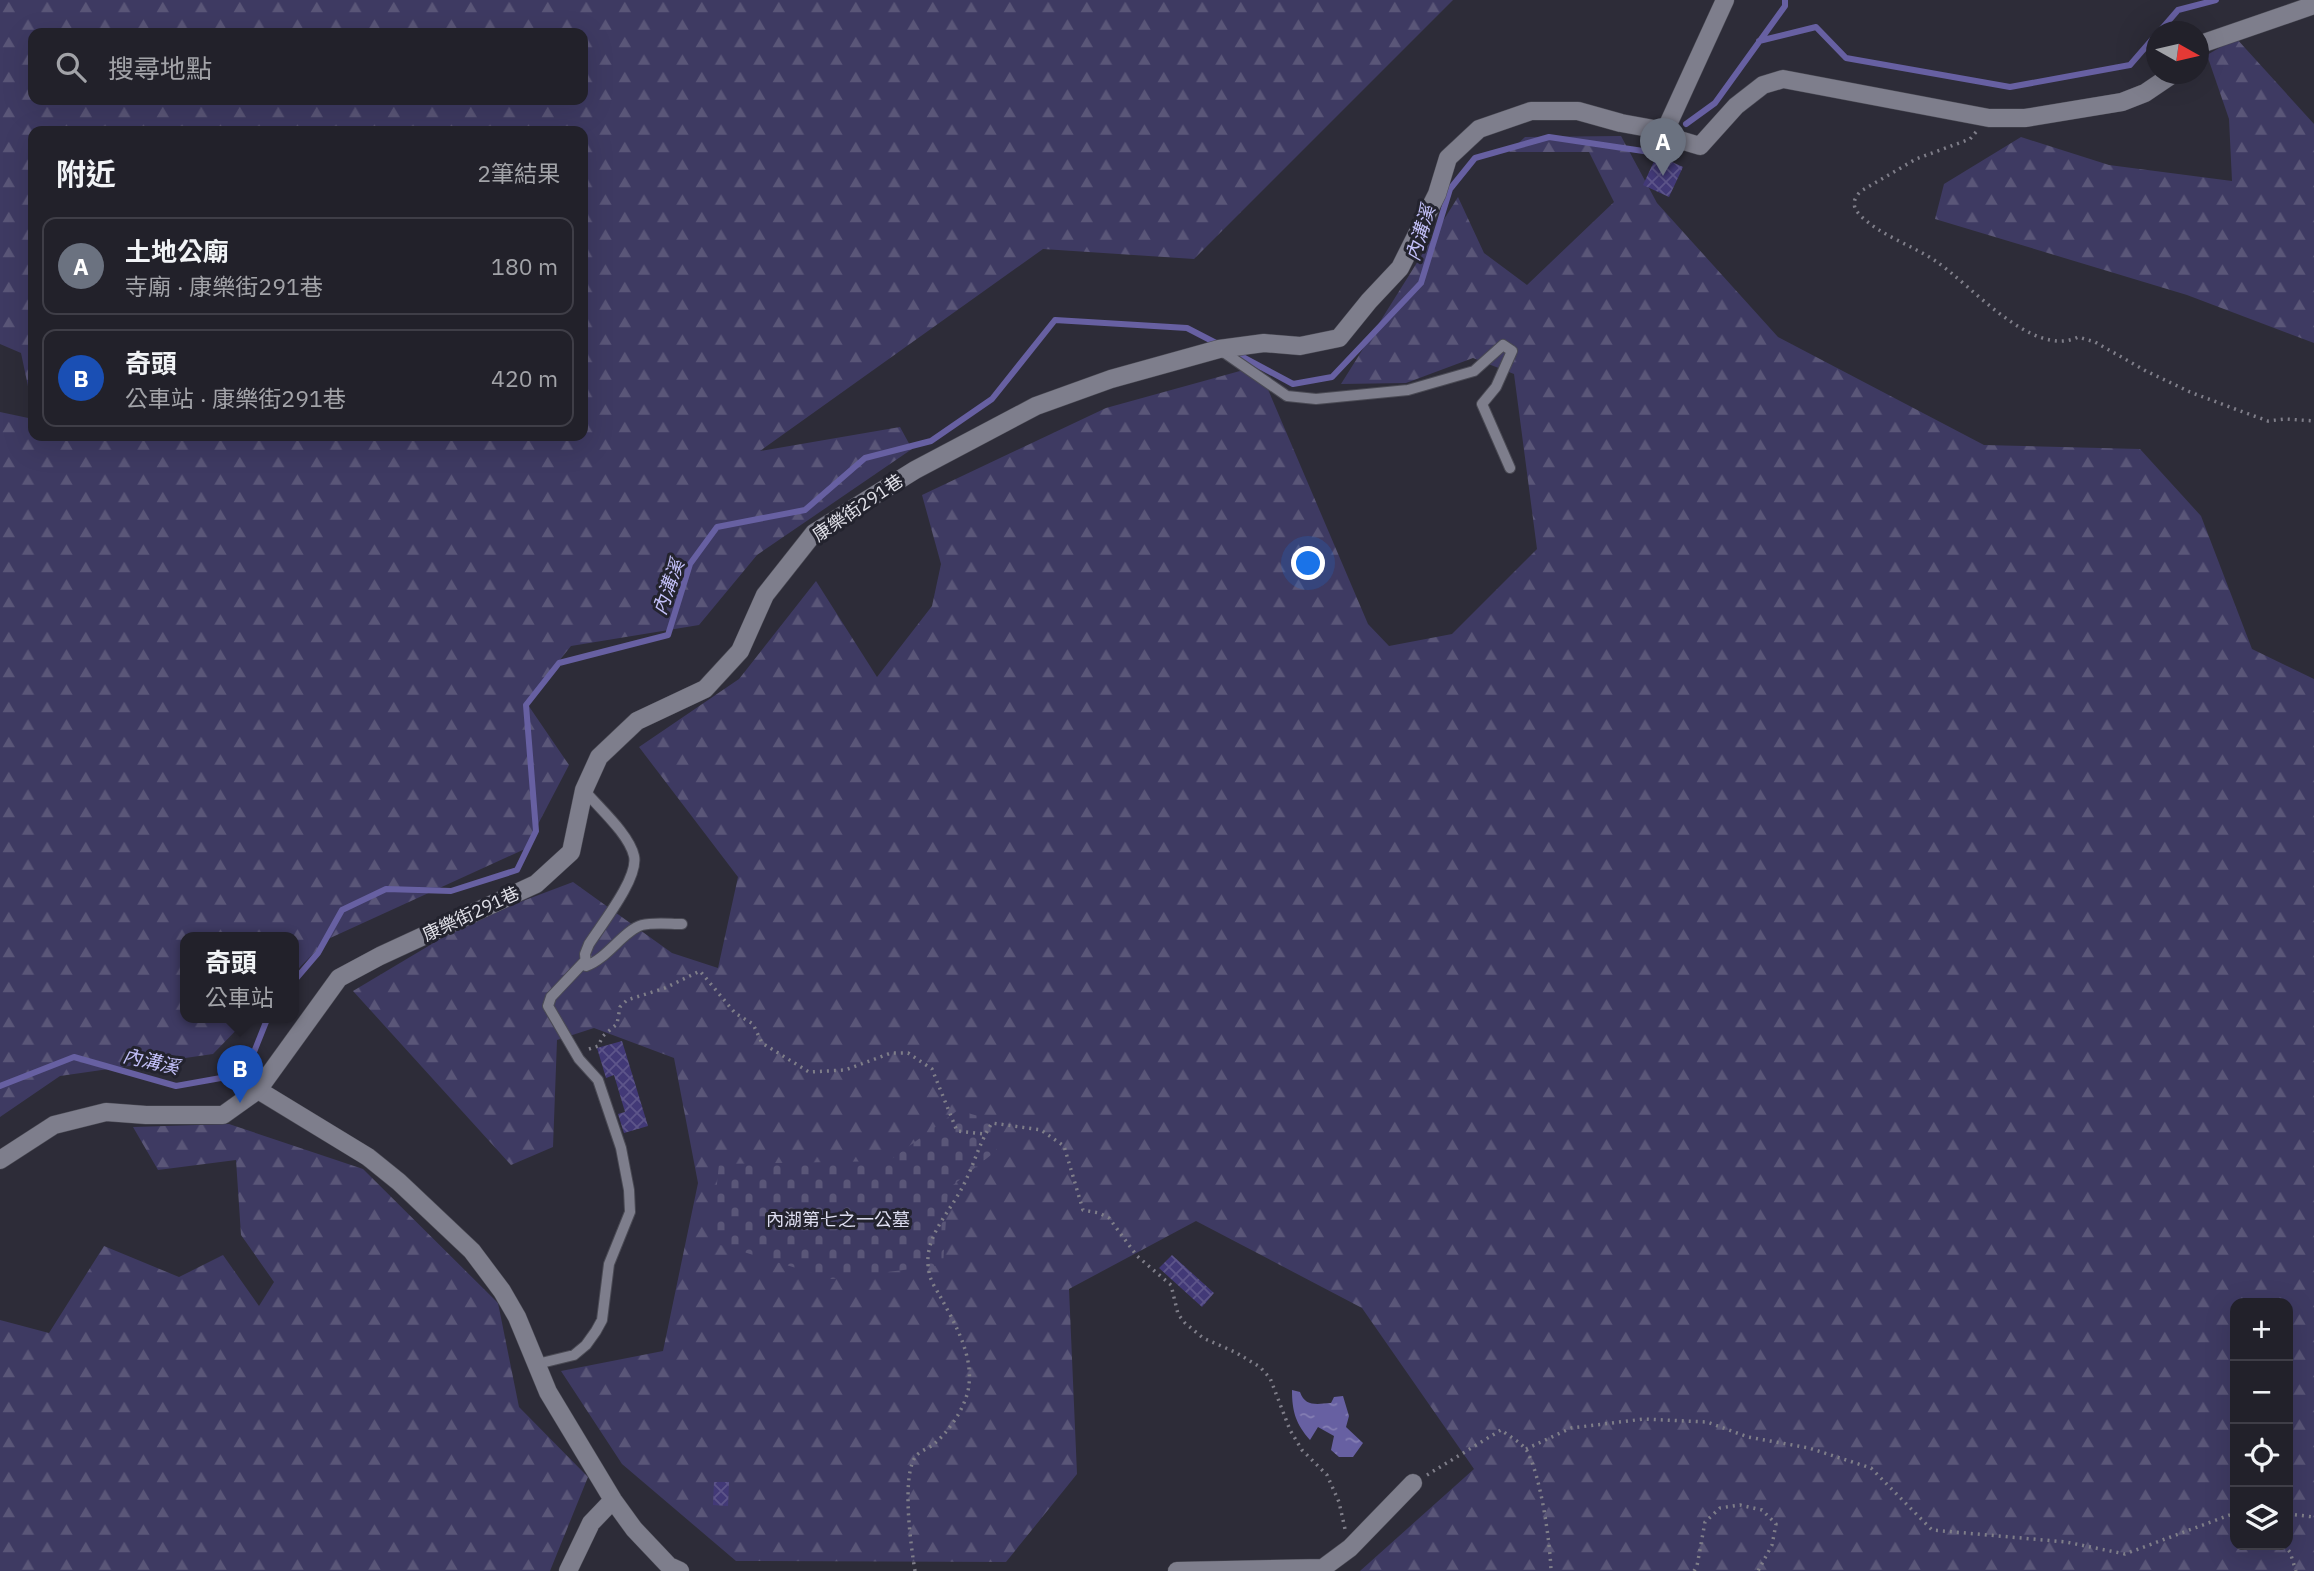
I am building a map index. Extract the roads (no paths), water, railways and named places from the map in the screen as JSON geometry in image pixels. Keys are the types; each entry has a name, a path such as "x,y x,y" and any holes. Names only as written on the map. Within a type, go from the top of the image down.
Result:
{"street":[{"path":"1665,131 1725,0"},
{"path":"2209,42 2314,5"},
{"name":"康樂街291巷","path":"0,1160 54,1125 106,1112 223,1115 258,1090 339,978 380,956 536,884 570,852 584,790 599,757 638,721 705,689 740,651 765,595 814,533 915,470 1036,406 1111,379 1219,349 1264,343 1300,346 1339,338 1368,301 1400,268 1437,194 1448,158 1479,129 1531,111 1577,111 1665,131 1680,140 1700,146 1736,106 1763,85 1783,79 1989,118 2025,118 2122,102 2145,93 2158,84"},
{"path":"258,1090 368,1157 399,1182 472,1251 502,1291 517,1317 548,1392 612,1500 660,1557 669,1566 680,1571"},
{"path":"1177,1571 1323,1568 1350,1548 1413,1483"},
{"path":"568,1571 591,1523 612,1500"}],"lane":[{"path":"1219,349 1287,396 1316,399 1408,390 1461,375 1474,371 1503,345 1512,351 1496,387 1482,404 1510,468"},
{"path":"537,1364 574,1354 586,1345 596,1331 601,1320 609,1264 630,1212 621,1148 598,1080 579,1059 548,1006 551,997 584,962 589,944 630,879 635,859 624,836 584,790"},
{"path":"584,962 589,965 643,925 682,924"}],"water":[{"path":"1292,1390 1300,1392 1305,1400 1312,1404 1331,1403 1334,1397 1343,1396 1349,1416 1346,1427 1363,1443 1353,1457 1339,1457 1331,1450 1334,1436 1318,1427 1310,1440 1296,1417"}],"waterway":[{"name":"內溝溪","path":"1686,124 1715,103 1785,6 1785,0"},
{"path":"2168,21 2178,10 2216,0"},
{"path":"1759,41 1816,27 1846,58 2010,87 2130,65 2146,47"},
{"name":"內溝溪","path":"1237,354 1293,384 1332,377 1421,283 1450,189 1475,158 1549,137 1650,152 1658,146"},
{"name":"內溝溪","path":"299,975 318,953 342,910 386,889 451,891 517,870 536,831 526,705 559,663 668,635 690,564 717,527 805,510 865,458 931,441 992,399 1055,320 1187,328 1216,343"},
{"name":"內溝溪","path":"0,1086 74,1057 176,1086 232,1076 254,1052 266,1023"}],"place":[{"name":"土地公廟","path":"1663,176"},
{"name":"奇頭","path":"240,1103"}],"park label":[{"name":"內湖第七之一公墓","path":"838,1220"}]}
